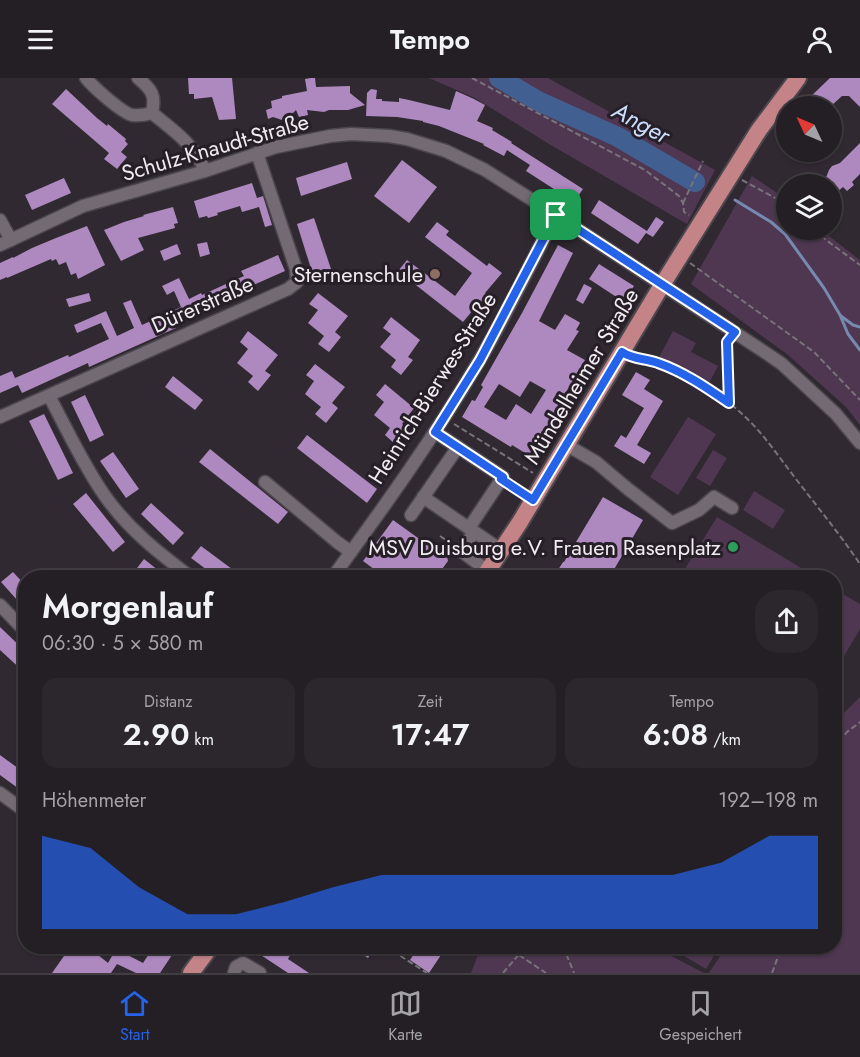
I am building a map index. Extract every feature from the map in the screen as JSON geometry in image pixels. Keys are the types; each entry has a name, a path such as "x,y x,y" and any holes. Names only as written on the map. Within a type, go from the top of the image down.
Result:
{"main road":[{"name":"Mündelheimer Straße","path":"491,570 501,550 680,256 759,130 798,78"},
{"path":"191,973 204,954"}],"street":[{"path":"86,78 124,112 134,116 152,113"},
{"path":"138,78 152,94 154,102 152,113"},
{"path":"152,113 192,148 205,171"},
{"name":"Schulz-Knaudt-Straße","path":"5,243 83,206 205,171 276,147 330,136 372,135 407,140 446,151 485,170 735,332 782,364 837,414 860,443"},
{"name":"Dürerstraße","path":"0,417 288,289 297,282 297,269 257,153"},
{"name":"Heinrich-Bierwes-Straße","path":"338,570 435,432 480,360 556,215"},
{"path":"0,220 5,243"},
{"path":"49,396 86,466 105,496 137,533 182,570"},
{"path":"435,432 503,477 461,551 483,570"},
{"path":"565,444 596,462 672,523 699,510 714,497 732,508"},
{"path":"411,515 458,447"},
{"path":"265,482 351,552"},
{"path":"423,497 501,550"},
{"path":"0,605 18,624"},
{"path":"0,793 18,806"},
{"path":"234,973 236,967 243,963 260,973"}],"path":[{"path":"472,78 645,170 679,196 684,212 702,224"},
{"path":"683,203 703,161"},
{"path":"732,174 776,198"},
{"path":"826,240 860,265"},
{"path":"680,256 814,352 860,400"},
{"path":"729,403 727,342 735,332"},
{"path":"622,352 630,358 656,362 674,370 729,403 756,428 842,537 860,564"},
{"path":"444,417 544,480"},
{"path":"501,479 533,500"},
{"path":"842,739 860,722"},
{"path":"397,954 427,973"},
{"path":"566,954 574,973"},
{"path":"772,973 779,954"},
{"path":"503,973 519,955 546,973"}],"shaded area":[{"path":"429,78 548,78 715,170 687,224 475,98"},
{"path":"752,176 776,192 776,240 834,240 860,260 860,425 846,407 788,355 691,284"},
{"path":"673,331 696,343 691,352 718,366 708,385 658,359"},
{"path":"688,417 716,434 678,495 650,477"},
{"path":"713,450 727,458 710,486 696,478"},
{"path":"754,491 785,510 773,529 743,510"},
{"name":"MSV Duisburg e.V. Frauen Rasenplatz","path":"717,517 804,570 684,570"},
{"path":"842,594 860,604 860,629 842,659"},
{"path":"860,697 860,973 709,973 721,954 842,954 842,715"},
{"path":"478,954 667,954 704,973 471,973"},
{"path":"681,954 715,954 706,969"}],"building":[{"path":"188,78 232,78 236,119 219,120 212,97 194,99 194,94 189,94"},
{"path":"315,78 316,87 350,86 350,93 365,105 348,110 324,112 307,110 308,115 299,117 296,110 287,119 273,117 268,119 266,110 272,108 271,101 282,98 282,96 307,91 305,79"},
{"path":"830,78 860,78 860,107 849,96 811,96"},
{"path":"66,89 97,118 126,139 128,144 121,152 127,157 117,169 104,159 109,153 52,104"},
{"path":"371,89 377,90 376,99 382,99 382,101 399,102 399,98 450,110 456,91 474,99 485,105 477,121 493,128 492,130 511,143 583,189 574,202 526,171 530,165 507,150 504,156 484,144 423,121 366,116 367,93"},
{"path":"860,143 860,174 852,182 854,185 847,191 842,188 842,174 827,174 832,166 842,161"},
{"path":"402,160 437,187 409,223 374,196"},
{"path":"347,162 352,179 301,196 296,178"},
{"path":"64,178 71,193 32,210 25,195"},
{"path":"252,183 257,198 263,196 272,225 265,227 259,207 242,212 240,206 208,218 207,216 199,218 194,201"},
{"path":"599,200 647,231 656,217 664,222 653,237 646,233 638,244 591,213"},
{"path":"173,207 178,223 174,224 175,228 138,238 144,250 121,261 104,230 143,215"},
{"path":"314,218 331,269 313,275 297,224"},
{"path":"437,222 449,231 446,235 487,266 489,263 502,273 485,293 487,295 463,322 398,271 407,260 455,296 472,273 425,237"},
{"path":"87,226 105,265 78,279 76,273 71,275 66,262 59,265 56,259 52,261 51,259 0,280 0,263"},
{"path":"207,242 210,254 200,257 197,244"},
{"path":"177,244 181,254 164,261 160,251"},
{"path":"558,245 573,253 539,321 555,330 565,314 579,322 576,330 579,331 567,350 585,360 556,409 559,410 530,456 462,417 472,400 475,401 483,387 481,385","holes":["530,381 546,390 531,414 516,404 506,420 484,407 499,384 520,397"]},
{"path":"278,255 285,271 249,287 250,291 174,325 176,328 89,367 88,363 22,393 18,385 0,393 0,376 12,371 15,378 109,339 101,323 77,333 74,325 106,311 117,336 134,328 123,303 131,300 142,325 181,307 174,291 167,295 162,286 179,278 189,299 244,276 241,271"},
{"path":"599,264 634,286 624,302 589,279"},
{"path":"584,284 592,288 583,304 576,300"},
{"path":"89,293 91,301 69,307 66,299"},
{"path":"318,293 348,316 335,332 341,337 329,352 318,344 324,336 308,323 318,310 309,304"},
{"path":"391,317 420,340 408,357 413,360 401,375 391,367 396,360 380,347 391,334 383,328"},
{"path":"248,331 278,355 265,371 271,375 258,391 248,382 253,376 237,363 248,349 240,342"},
{"path":"315,364 345,387 332,403 338,408 326,423 315,414 321,407 305,394 314,381 306,375"},
{"path":"636,372 650,380 644,389 663,401 637,445 651,453 644,464 614,446 621,435 626,438 644,408 622,395"},
{"path":"173,376 203,400 195,410 165,387"},
{"path":"385,384 414,408 402,424 408,428 395,444 385,435 390,428 374,415 384,402 376,395"},
{"path":"85,395 104,435 90,442 71,402"},
{"path":"44,414 73,473 58,480 29,421"},
{"path":"307,435 377,489 367,503 297,448"},
{"path":"210,449 288,512 278,524 199,462"},
{"path":"113,452 139,489 126,498 100,461"},
{"path":"86,493 125,542 113,552 73,504"},
{"path":"603,497 643,520 614,570 558,570"},
{"path":"151,503 184,533 173,545 141,514"},
{"path":"393,520 425,543 429,539 446,551 448,561 441,570 375,570 363,561"},
{"path":"201,546 233,570 207,570 191,558"},
{"path":"144,559 158,570 136,570"},
{"path":"13,572 18,577 18,601 1,582"},
{"path":"0,627 18,644 18,667 0,650"},
{"path":"0,755 18,768 18,788 0,775"},
{"path":"65,954 97,954 108,963 113,954 126,954 143,963 149,954 173,954 160,973 136,973 117,964 111,973 52,973"},
{"path":"259,954 290,954 288,959 309,973 288,973"},
{"path":"414,954 442,954 429,973 410,960"}],"waterway":[{"name":"Anger","path":"499,78 538,101 618,137 695,182"},
{"name":"Anger","path":"735,200 771,222 785,234 824,288 848,334 860,350"},
{"path":"841,316 860,327"}],"place":[{"name":"Sternenschule","path":"435,274"},
{"name":"MSV Duisburg e.V. Frauen Rasenplatz","path":"733,547"}],"route":[{"path":"556,215 735,332 727,342 729,403 674,370 656,362 630,358 622,352 533,500 435,432 480,360 556,215"}]}
